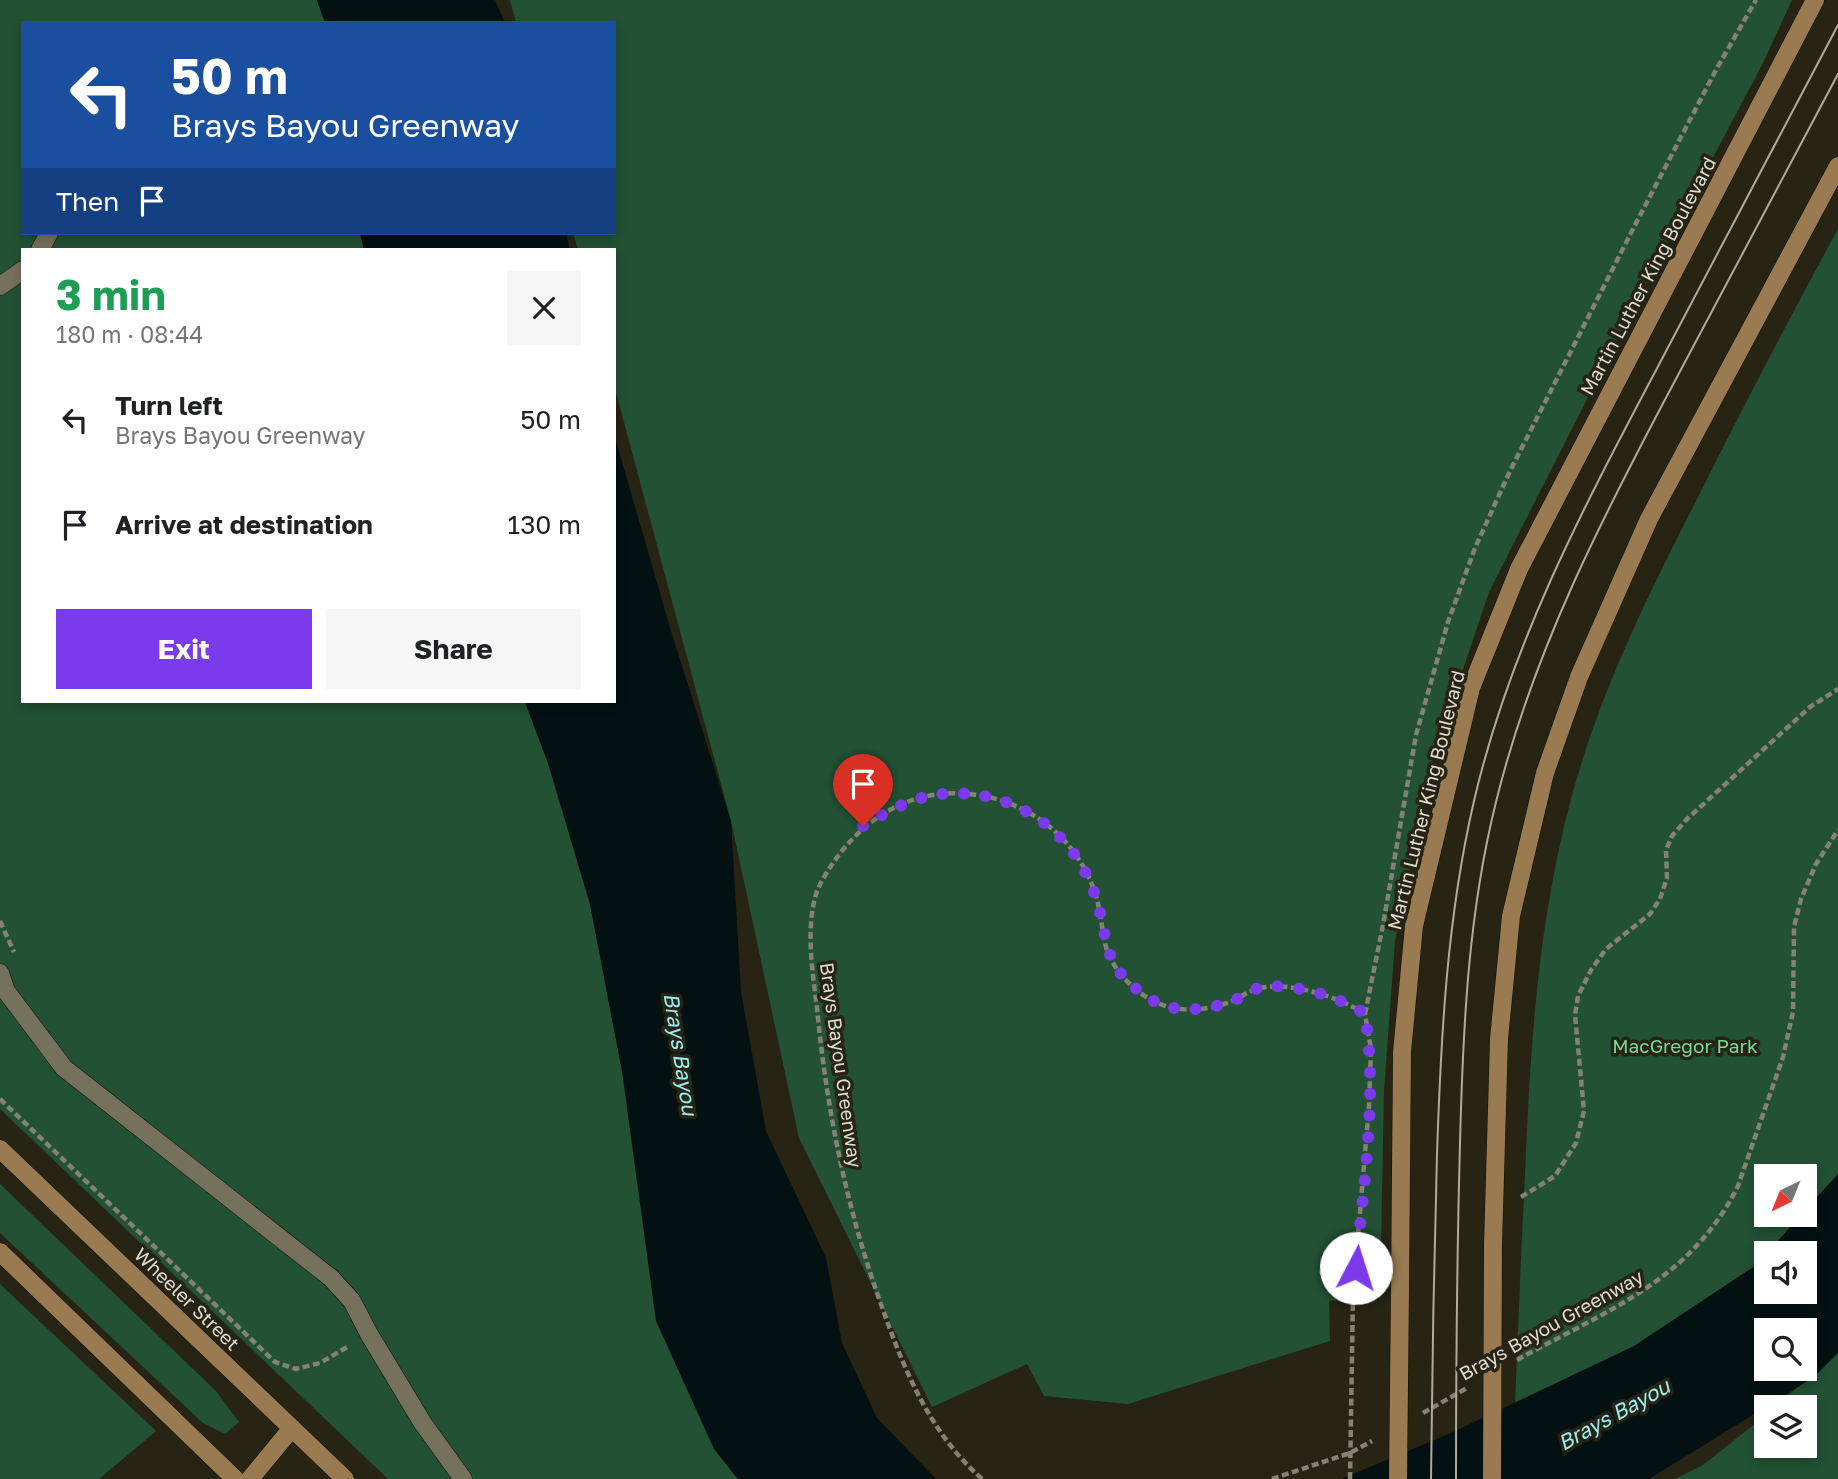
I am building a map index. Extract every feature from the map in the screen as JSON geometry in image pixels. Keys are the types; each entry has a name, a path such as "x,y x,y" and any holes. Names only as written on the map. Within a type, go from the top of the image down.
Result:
{"main road":[{"name":"Martin Luther King Boulevard","path":"1398,1479 1402,1052 1415,926 1471,688 1519,569 1815,0"},
{"path":"1492,1479 1493,1245 1499,1040 1511,916 1545,773 1579,677 1649,519 1838,166"},
{"name":"Wheeler Street","path":"0,1149 345,1479"},
{"path":"0,1252 235,1479"},
{"path":"250,1479 292,1428"}],"lane":[{"path":"0,286 21,271"},
{"path":"0,973 6,991 64,1068 331,1278 352,1301 422,1422 463,1479"}],"path":[{"path":"1350,1479 1353,1295 1369,1106 1371,1049 1365,1014 1416,735 1448,622 1475,548 1510,471 1717,68 1756,0"},
{"path":"1494,1215 1555,1175 1576,1143 1584,1111 1575,1015 1578,996 1591,970 1606,949 1650,914 1660,899 1667,878 1666,850 1672,836 1686,820 1810,707 1838,689"},
{"name":"Brays Bayou Greenway","path":"982,1479 945,1441 905,1369 857,1235 842,1172 820,1042 811,950 817,892 829,868 851,839 863,826 890,809 922,797 958,793 1002,800 1030,812 1060,835 1083,867 1096,897 1111,960 1133,986 1150,999 1163,1006 1188,1010 1217,1006 1261,988 1282,987 1335,998 1365,1014"},
{"name":"Brays Bayou Greenway","path":"1514,1362 1609,1313 1653,1285 1704,1240 1728,1205 1738,1186 1783,1057 1793,1012 1794,927 1801,899 1816,864 1838,830"},
{"path":"0,1099 275,1362 296,1369 320,1363 369,1334"},
{"name":"Brays Bayou Greenway","path":"1420,1414 1479,1381"},
{"path":"1272,1479 1350,1453 1373,1440"}],"green space":[{"path":"0,0 317,0 324,21 21,21 21,235 360,235 364,248 21,248 21,703 525,703 548,763 590,904 622,1071 714,1449 738,1479 388,1479 0,1109"},
{"path":"510,0 1792,0 1762,65 1639,297 1489,592 1432,762 1395,941 1384,1091 1380,1296 1329,1301 1330,1341 1128,1404 1044,1396 1027,1364 932,1407 799,1138 731,821 616,392 616,248 577,248 574,235 616,235 616,21 515,21"},
{"name":"MacGregor Park","path":"1838,229 1838,1183 1817,1204 1817,1164 1754,1164 1754,1227 1794,1227 1780,1241 1754,1241 1754,1267 1634,1346 1515,1406 1533,1033 1543,939 1560,845 1583,759 1611,681 1644,606 1733,428"},
{"path":"0,1184 216,1391 239,1422 225,1434 203,1423 0,1233"},
{"path":"0,1284 156,1431 99,1479 0,1479"},
{"path":"1838,1351 1838,1479 1675,1479 1703,1465 1754,1425 1754,1458 1817,1458 1817,1395 1788,1395 1804,1381 1817,1381 1817,1370"}],"water":[{"path":"317,0 495,0 504,21 324,21"},
{"path":"360,235 566,235 570,248 364,248"},
{"name":"Brays Bayou","path":"616,441 671,631 731,821 741,992 766,1131 826,1258 842,1343 877,1418 936,1479 738,1479 714,1449 656,1321 622,1071 590,904 548,763 525,703 616,703"},
{"name":"Brays Bayou","path":"1838,1174 1838,1353 1817,1374 1817,1318 1754,1318 1754,1381 1808,1381 1785,1395 1754,1395 1754,1414 1649,1479 1341,1479 1451,1433 1634,1346 1754,1267 1754,1304 1817,1304 1817,1241 1778,1241 1790,1227 1817,1227 1817,1197"}],"tram line":[{"path":"1431,1479 1437,1154 1443,1021 1457,888 1474,801 1489,745 1527,635 1575,529 1838,25"},
{"path":"1456,1479 1458,1227 1465,1014 1479,886 1496,802 1511,746 1550,637 1597,532 1838,74"}],"route":[{"path":"863,826 904,802 922,797 958,793 1002,800 1030,812 1060,835 1083,867 1096,897 1111,960 1133,986 1150,999 1163,1006 1188,1010 1217,1006 1261,988 1282,987 1335,998 1365,1014 1371,1049 1369,1106 1356,1268"}]}
